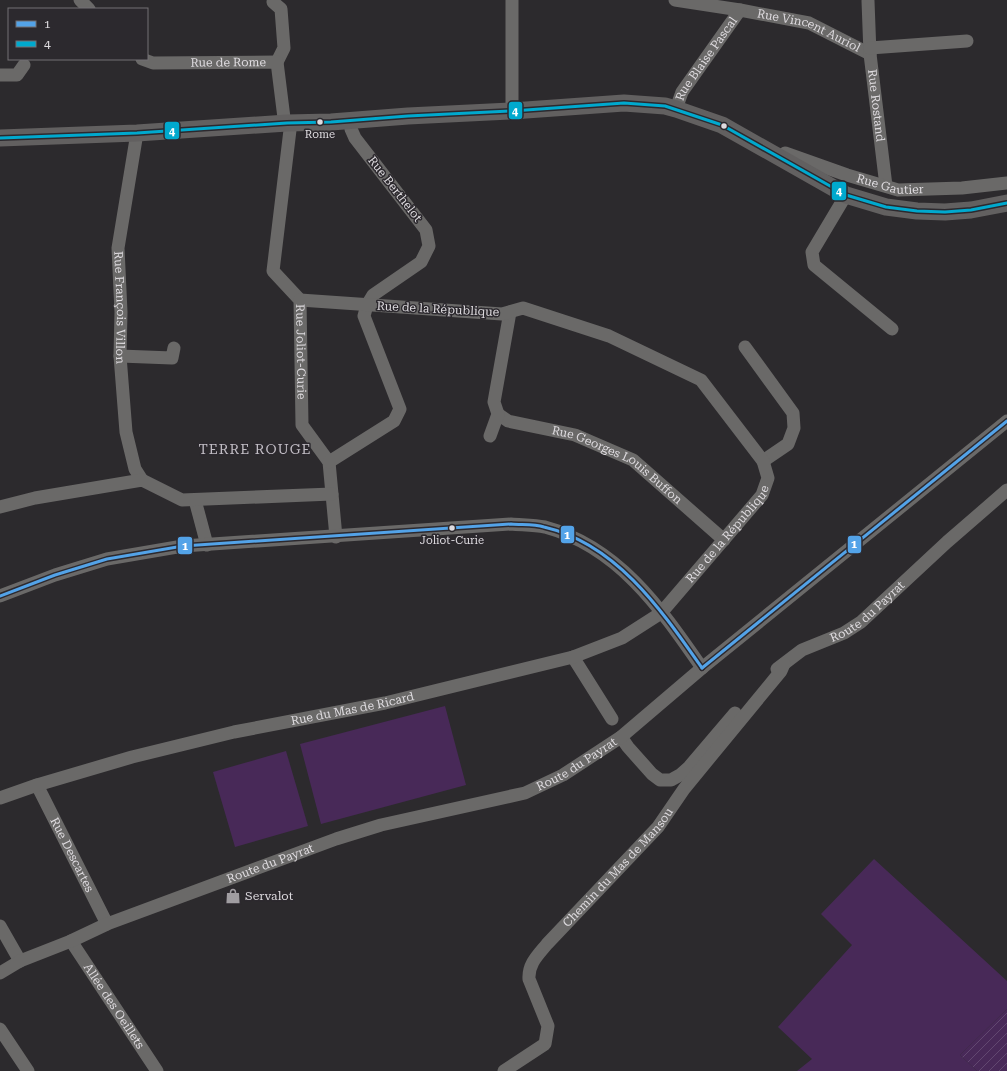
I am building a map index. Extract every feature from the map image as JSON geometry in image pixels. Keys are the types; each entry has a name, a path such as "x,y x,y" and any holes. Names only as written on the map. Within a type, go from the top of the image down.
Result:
{"main road":[{"path":"0,138 350,121 624,103 665,106 722,125 846,194 886,207 917,211 945,212 971,210 1007,203"}],"street":[{"path":"80,0 88,8"},
{"path":"512,0 512,111"},
{"name":"Rue Vincent Auriol","path":"675,0 740,10 809,24 870,51"},
{"name":"Rue Rostand","path":"868,1 870,51 886,186"},
{"path":"273,2 281,9 284,48 277,62"},
{"name":"Rue Blaise Pascal","path":"676,109 682,92 740,10"},
{"path":"870,51 967,41"},
{"name":"Rue de Rome","path":"145,60 153,63 277,62 284,118 287,123"},
{"path":"0,75 17,75 24,65"},
{"name":"Rue Berthelot","path":"350,121 351,129 355,138 426,230 428,246 421,262 373,295 367,305"},
{"name":"Rue Joliot-Curie","path":"287,123 290,130 273,271 300,300 302,425 329,462"},
{"name":"Rue François Villon","path":"137,132 118,248 121,312 120,356 126,432 135,470 142,480"},
{"name":"Rue Gautier","path":"782,159 785,152 847,175 898,190 962,188 1007,183"},
{"path":"846,194 812,252 814,265 892,329"},
{"name":"Rue de la République","path":"300,300 502,314 523,308 609,336 701,380 763,461 768,478 762,495 661,613"},
{"path":"336,536 329,462 394,421 400,409 364,316 367,305"},
{"path":"490,436 498,414 494,402 510,312"},
{"path":"744,347 793,413 794,428 788,444 763,461"},
{"path":"120,356 172,358 174,348"},
{"name":"Rue Georges Louis Buffon","path":"498,414 508,421 575,435 632,460 724,540"},
{"path":"624,742 702,668 1007,421"},
{"path":"0,507 35,498 142,480 182,500 332,494"},
{"name":"Route du Payrat","path":"0,973 20,961 71,941 107,924 336,840 381,825 525,793 563,775 624,742 652,774 660,780 671,780 680,775 689,767 768,674 802,650 844,633 861,622 947,542 1007,490"},
{"path":"195,500 207,544"},
{"path":"0,596 55,575 107,559 183,546 512,524 544,527 581,540 617,564 642,588 702,668"},
{"name":"Rue du Mas de Ricard","path":"0,798 37,785 132,757 234,732 386,703 573,657 622,638 661,613"},
{"path":"573,657 612,719"},
{"name":"Chemin du Mas de Mansou","path":"504,1071 545,1044 548,1026 529,979 528,973 531,963 547,944 658,827 684,789 781,671 784,664"},
{"name":"Rue Descartes","path":"37,785 107,924"},
{"path":"0,926 20,961"},
{"name":"Allée des Oeillets","path":"71,941 158,1071"},
{"path":"0,1030 28,1071"}],"shaded area":[{"path":"445,706 466,785 321,824 300,744"},
{"path":"286,751 308,826 235,847 213,772"},
{"path":"874,859 1007,981 1007,1009 960,1055 977,1071 797,1071 812,1059 778,1027 852,945 821,914"},
{"path":"1007,1009 1007,1071 977,1071 960,1055"}],"transit line":[{"name":"4","path":"0,138 137,133 624,103 665,106 722,125 846,195 886,207 917,211 945,212 971,210 1007,203"},
{"name":"1","path":"702,668 1007,421"},
{"name":"1","path":"0,596 55,575 107,559 183,546 511,524 536,525 570,536 594,548 616,564 654,603 671,624 702,668"}],"place":[{"name":"Rome","path":"320,122"},
{"name":"Joliot-Curie","path":"452,528"},
{"name":"Servalot","path":"233,896"}],"district":[{"name":"TERRE ROUGE","path":"255,449"}]}
